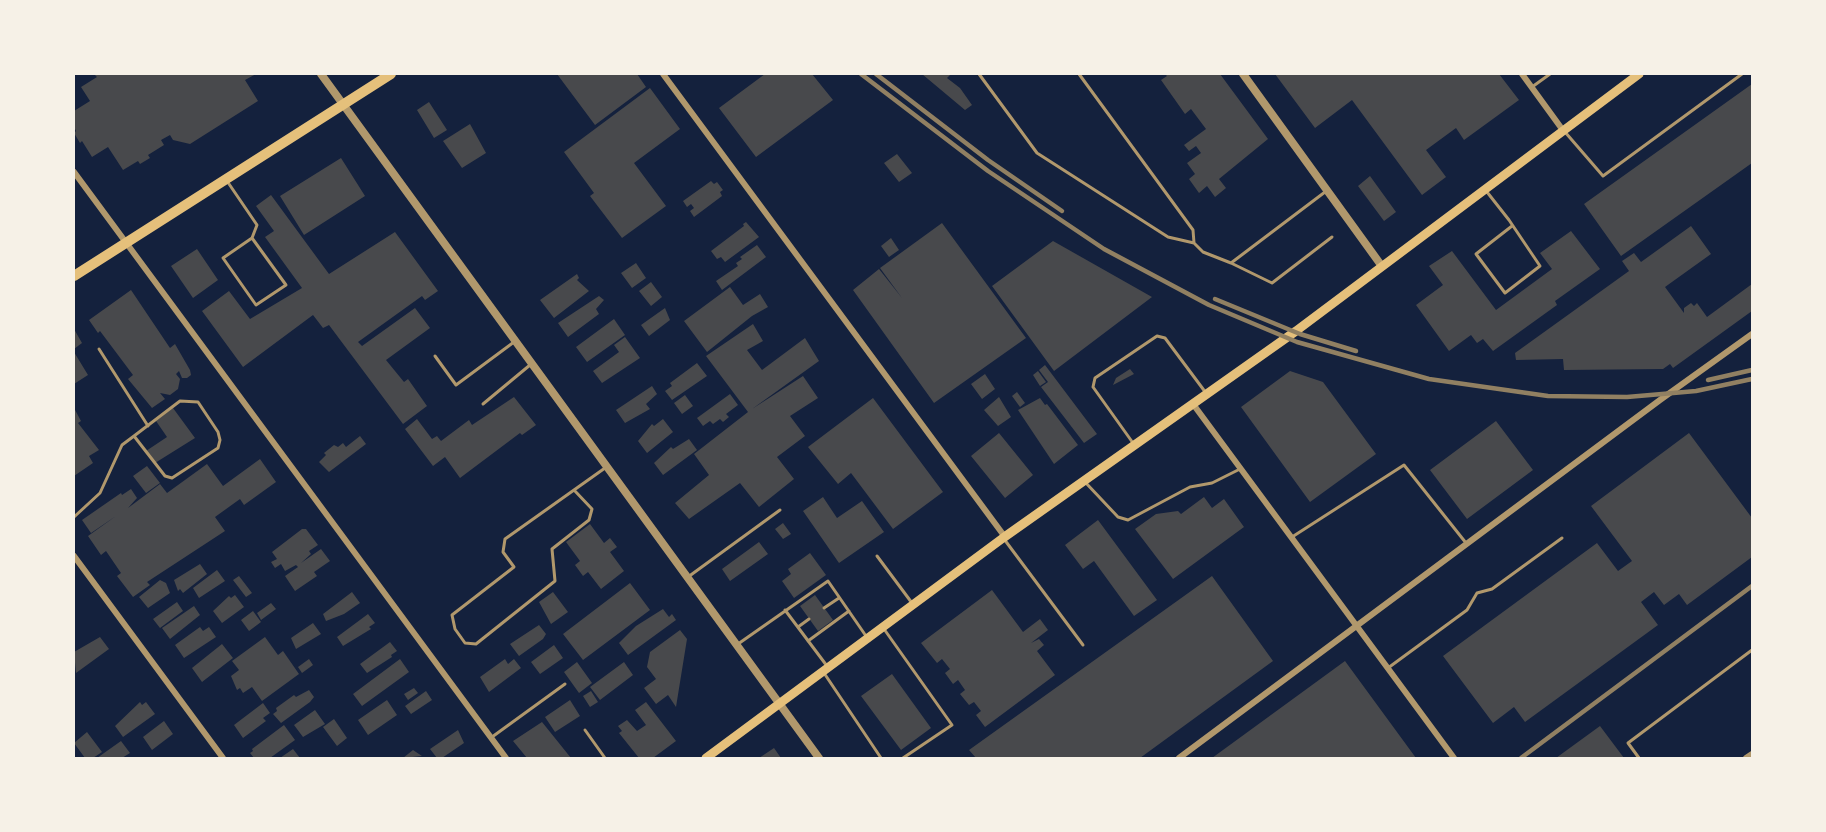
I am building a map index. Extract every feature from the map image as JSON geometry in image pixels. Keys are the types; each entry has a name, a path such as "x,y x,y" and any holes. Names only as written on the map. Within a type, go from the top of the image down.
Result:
{"main road":[{"path":"74,276 343,102 391,74"},
{"path":"706,759 1004,537 1207,395 1562,129 1640,74"}],"street":[{"path":"321,74 819,759"},
{"path":"663,74 1004,537"},
{"path":"1243,74 1381,265"},
{"path":"1522,74 1562,129"},
{"path":"74,172 506,759"},
{"path":"1179,759 1752,334"},
{"path":"1193,404 1454,759"},
{"path":"74,556 223,759"},
{"path":"1746,759 1752,754"}],"lane":[{"path":"979,74 1037,153 1168,237 1194,243 1203,252 1272,283 1332,237"},
{"path":"1079,74 1193,230 1194,243"},
{"path":"1532,87 1550,74"},
{"path":"1562,129 1604,176 1742,74"},
{"path":"225,178 257,225 252,238 223,258 256,306 286,285 252,238"},
{"path":"1485,188 1512,226 1540,266 1506,293 1476,254 1512,226"},
{"path":"1231,263 1327,190"},
{"path":"1134,446 1093,387 1095,378 1156,336 1165,338 1207,395"},
{"path":"435,356 456,384 515,341"},
{"path":"99,349 148,426"},
{"path":"483,404 532,363"},
{"path":"74,517 100,493 117,454 134,436 180,401 198,402 218,432 218,448 172,478 165,476 134,436"},
{"path":"1292,537 1404,465 1468,544"},
{"path":"574,490 592,509 589,520 552,549 555,581 476,644 465,642 455,629 452,615 514,567 503,552 505,539 606,467"},
{"path":"1084,481 1118,517 1128,520 1190,487 1212,483 1242,469"},
{"path":"687,578 780,510"},
{"path":"1004,537 1083,645"},
{"path":"1388,668 1467,610 1477,593 1492,589 1562,538"},
{"path":"878,556 913,605"},
{"path":"735,645 828,581 867,638"},
{"path":"824,608 839,598"},
{"path":"785,610 808,641 881,759"},
{"path":"808,641 849,611"},
{"path":"798,627 809,619"},
{"path":"883,627 952,725 903,759"},
{"path":"1639,759 1629,743 1752,650"},
{"path":"491,738 565,684"},
{"path":"585,730 605,759"}],"building":[{"path":"94,74 256,74 245,80 258,101 190,144 173,140 170,135 161,140 164,145 148,155 150,158 140,164 138,161 123,170 108,147 92,157 74,133 76,131 74,111 90,101 81,87 97,77"},
{"path":"557,74 637,74 646,87 595,125"},
{"path":"765,74 812,74 833,100 756,157 719,108"},
{"path":"922,74 951,74 947,78 960,88 972,105 965,110"},
{"path":"1165,74 1220,74 1268,139 1219,179 1226,188 1215,197 1207,186 1199,193 1189,179 1195,174 1187,163 1201,153 1196,146 1189,151 1184,145 1206,129 1191,109 1185,114 1161,80 1167,76"},
{"path":"1275,74 1499,74 1519,100 1464,140 1456,128 1426,150 1446,177 1422,195 1352,100 1315,128"},
{"path":"1752,84 1752,163 1621,256 1584,204"},
{"path":"650,88 680,129 634,163 666,206 622,238 590,196 594,193 564,152"},
{"path":"429,102 447,130 434,138 417,110"},
{"path":"470,124 486,153 462,168 443,141"},
{"path":"897,154 912,173 899,182 884,163"},
{"path":"341,158 365,196 304,235 280,196"},
{"path":"1370,176 1396,212 1384,221 1358,186"},
{"path":"711,181 714,184 717,182 723,190 720,192 722,196 694,217 690,211 694,208 691,204 687,207 683,201"},
{"path":"271,195 329,274 395,232 438,291 425,300 422,296 358,342 362,346 415,308 430,328 386,360 404,382 408,379 427,406 403,424 329,325 323,328 313,315 243,367 202,311 229,291 250,319 302,288 265,237 274,231 256,206"},
{"path":"746,222 759,237 725,262 721,257 717,259 711,251 744,226"},
{"path":"942,223 1026,338 934,403 853,290 879,269 902,298 880,268"},
{"path":"1691,226 1711,254 1665,287 1684,313 1684,308 1691,303 1694,306 1697,303 1707,317 1752,284 1752,311 1673,368 1670,364 1663,369 1564,370 1563,359 1516,360 1515,353 1629,271 1622,261 1634,253 1641,262"},
{"path":"1571,231 1600,269 1555,301 1557,305 1493,351 1483,339 1477,343 1471,335 1449,351 1416,305 1443,285 1429,266 1452,251 1496,310 1552,269 1540,253"},
{"path":"891,238 899,250 889,257 881,246"},
{"path":"1053,241 1152,297 1054,371 992,286"},
{"path":"757,245 766,257 722,290 716,281 738,266 736,263 742,259 740,257"},
{"path":"197,249 218,280 193,298 171,266"},
{"path":"636,263 646,278 632,288 621,273"},
{"path":"577,274 579,278 577,280 589,291 554,318 540,300"},
{"path":"651,282 662,297 651,306 639,291"},
{"path":"730,287 743,305 760,294 768,307 752,316 707,352 684,321"},
{"path":"131,290 170,348 175,344 191,375 182,378 179,371 176,374 180,379 178,389 170,395 160,393 165,399 152,408 128,379 133,375 89,320"},
{"path":"599,296 604,300 596,309 599,314 568,337 558,323"},
{"path":"665,308 670,320 649,336 641,325"},
{"path":"614,319 625,335 587,362 576,347"},
{"path":"753,324 763,341 747,350 762,370 805,338 819,361 752,409 803,376 818,398 790,416 805,436 777,457 794,479 759,507 740,483 689,519 675,503 709,475 694,454 748,412 706,356"},
{"path":"74,329 82,343 74,349"},
{"path":"625,337 640,358 602,383 593,371 619,352 614,345"},
{"path":"74,352 88,375 74,384"},
{"path":"697,363 707,376 672,400 665,391 672,386 670,383"},
{"path":"1045,365 1097,434 1084,443 1041,387 1048,382 1039,370"},
{"path":"1130,369 1134,374 1113,385 1116,378"},
{"path":"1038,371 1046,382 1040,386 1033,375"},
{"path":"1290,371 1323,382 1376,454 1310,502 1241,407"},
{"path":"985,374 995,389 982,399 971,384"},
{"path":"652,386 657,394 646,404 650,409 625,423 616,410"},
{"path":"1017,392 1025,403 1020,407 1012,396"},
{"path":"730,394 738,405 726,414 729,417 723,422 720,419 713,424 710,421 703,426 697,418"},
{"path":"685,395 693,406 682,414 674,403"},
{"path":"514,397 536,425 522,435 520,433 460,478 445,457 433,466 405,429 417,419 432,439 437,436 441,441 469,420 472,425"},
{"path":"999,397 1011,417 998,426 984,410"},
{"path":"873,398 943,492 893,529 851,473 838,484 808,447"},
{"path":"1040,398 1078,445 1054,464 1018,410"},
{"path":"74,408 81,421 78,423 99,450 89,456 93,463 74,476"},
{"path":"173,408 195,438 155,463 146,451 167,437 156,421"},
{"path":"663,419 673,432 647,453 638,441 652,424 654,426"},
{"path":"1496,421 1533,470 1467,519 1430,470"},
{"path":"999,433 1033,475 1005,498 971,456"},
{"path":"1689,433 1752,518 1752,557 1687,605 1679,594 1664,605 1654,592 1641,602 1658,625 1525,722 1514,707 1493,723 1443,656 1597,543 1618,571 1632,561 1591,506"},
{"path":"360,436 366,444 329,472 319,462 326,455 324,453 334,445 338,447 343,443 346,447"},
{"path":"689,439 697,450 663,475 654,463 671,447 673,449"},
{"path":"260,459 276,482 244,505 240,499 215,517 225,531 147,582 150,585 133,597 117,576 121,573 106,551 101,555 88,536 116,516 91,533 82,520 121,493 122,495 131,489 137,498 128,508 160,484 167,493 207,464 223,486"},
{"path":"147,466 160,483 146,493 133,476"},
{"path":"823,497 837,518 862,501 884,532 839,563 803,511"},
{"path":"1204,497 1212,508 1224,499 1244,527 1173,579 1135,529 1156,514 1178,511 1181,514"},
{"path":"1098,520 1157,600 1134,616 1094,561 1083,569 1065,545"},
{"path":"783,523 791,534 783,539 775,529"},
{"path":"590,524 604,543 610,538 617,547 610,552 624,571 601,589 588,572 583,576 575,565 580,561 566,542"},
{"path":"302,529 306,529 318,545 309,551 311,554 301,563 321,549 330,561 314,572 317,576 295,591 285,576 298,567 296,565 285,571 281,564 275,568 271,562 277,559 272,552"},
{"path":"759,542 768,554 730,581 722,569"},
{"path":"810,553 826,575 794,598 782,581 791,574 788,569"},
{"path":"200,564 207,574 183,593 180,589 178,591 174,580"},
{"path":"217,570 225,581 199,598 193,588"},
{"path":"239,576 252,593 246,597 233,580"},
{"path":"1212,576 1273,661 1140,758 976,758 969,750"},
{"path":"160,580 166,583 170,593 148,608 139,597"},
{"path":"630,583 650,610 583,660 563,634"},
{"path":"992,590 1023,632 1040,619 1048,630 1031,643 1039,639 1044,645 1037,651 1055,675 985,727 976,715 981,711 974,702 969,705 960,694 965,690 958,680 953,684 945,673 950,669 942,659 937,663 921,643"},
{"path":"352,592 360,603 344,614 326,621 323,614"},
{"path":"553,592 568,612 551,624 539,602"},
{"path":"235,595 244,607 222,623 213,611 229,596 231,598"},
{"path":"815,595 833,620 818,631 800,606"},
{"path":"177,602 183,611 160,628 153,619"},
{"path":"271,603 276,609 261,620 257,613"},
{"path":"194,606 200,615 170,639 162,628"},
{"path":"663,609 669,617 672,614 676,620 628,655 619,643 636,626"},
{"path":"253,611 261,622 249,631 241,620"},
{"path":"368,614 375,623 369,627 371,629 343,646 337,637"},
{"path":"313,623 321,634 296,649 291,638"},
{"path":"539,625 546,634 543,639 519,656 510,644"},
{"path":"200,627 203,631 209,627 216,637 184,658 175,645"},
{"path":"680,630 687,639 676,707 668,695 656,704 644,688 656,679 647,667 650,652"},
{"path":"100,637 109,649 76,673 74,652"},
{"path":"265,637 278,655 283,651 299,674 262,701 252,687 243,693 240,688 237,690 231,676 239,670 232,661"},
{"path":"390,642 397,651 391,655 392,657 367,673 360,664"},
{"path":"222,644 233,658 202,682 192,668"},
{"path":"554,645 563,658 540,674 531,662"},
{"path":"309,659 313,665 302,673 298,667"},
{"path":"400,659 409,672 362,706 353,694"},
{"path":"505,659 508,664 514,659 521,668 489,692 480,677"},
{"path":"1345,661 1416,758 1212,758"},
{"path":"577,662 592,683 579,693 564,672"},
{"path":"624,662 633,675 600,700 590,687"},
{"path":"892,674 931,728 901,750 861,696"},
{"path":"414,688 418,693 408,700 404,694"},
{"path":"309,690 314,697 310,702 281,723 273,714 277,711 276,708 294,695 296,697"},
{"path":"426,691 432,700 411,714 405,706"},
{"path":"591,691 598,702 590,707 583,696"},
{"path":"387,700 397,715 368,735 358,720"},
{"path":"570,700 580,716 555,732 545,717"},
{"path":"140,702 142,705 146,702 155,714 123,737 115,726"},
{"path":"646,702 676,741 653,758 639,758 619,733 622,731 618,726 627,720 637,731 646,725 635,710"},
{"path":"263,703 270,713 263,718 266,721 243,738 234,725"},
{"path":"315,710 325,724 303,737 294,725"},
{"path":"334,719 347,738 337,746 323,727"},
{"path":"164,721 173,734 152,750 143,737"},
{"path":"542,722 571,758 527,758 513,741"},
{"path":"284,725 295,740 270,758 254,758 250,753 252,749"},
{"path":"1600,726 1624,758 1556,758"},
{"path":"458,730 464,743 442,758 437,758 430,749"},
{"path":"87,732 102,752 93,758 85,758 74,743"},
{"path":"121,741 130,753 122,758 97,758"},
{"path":"774,748 781,758 759,758"},
{"path":"293,749 300,758 280,758"},
{"path":"413,750 422,756 403,758"}],"railway":[{"path":"861,74 988,171 1104,249 1209,305 1297,342 1429,379 1548,396 1627,397 1696,391 1752,379"},
{"path":"876,74 988,160 1062,211"},
{"path":"1215,299 1300,334 1356,351"},
{"path":"1708,380 1752,370"},
{"path":"1521,758 1752,586"}]}
